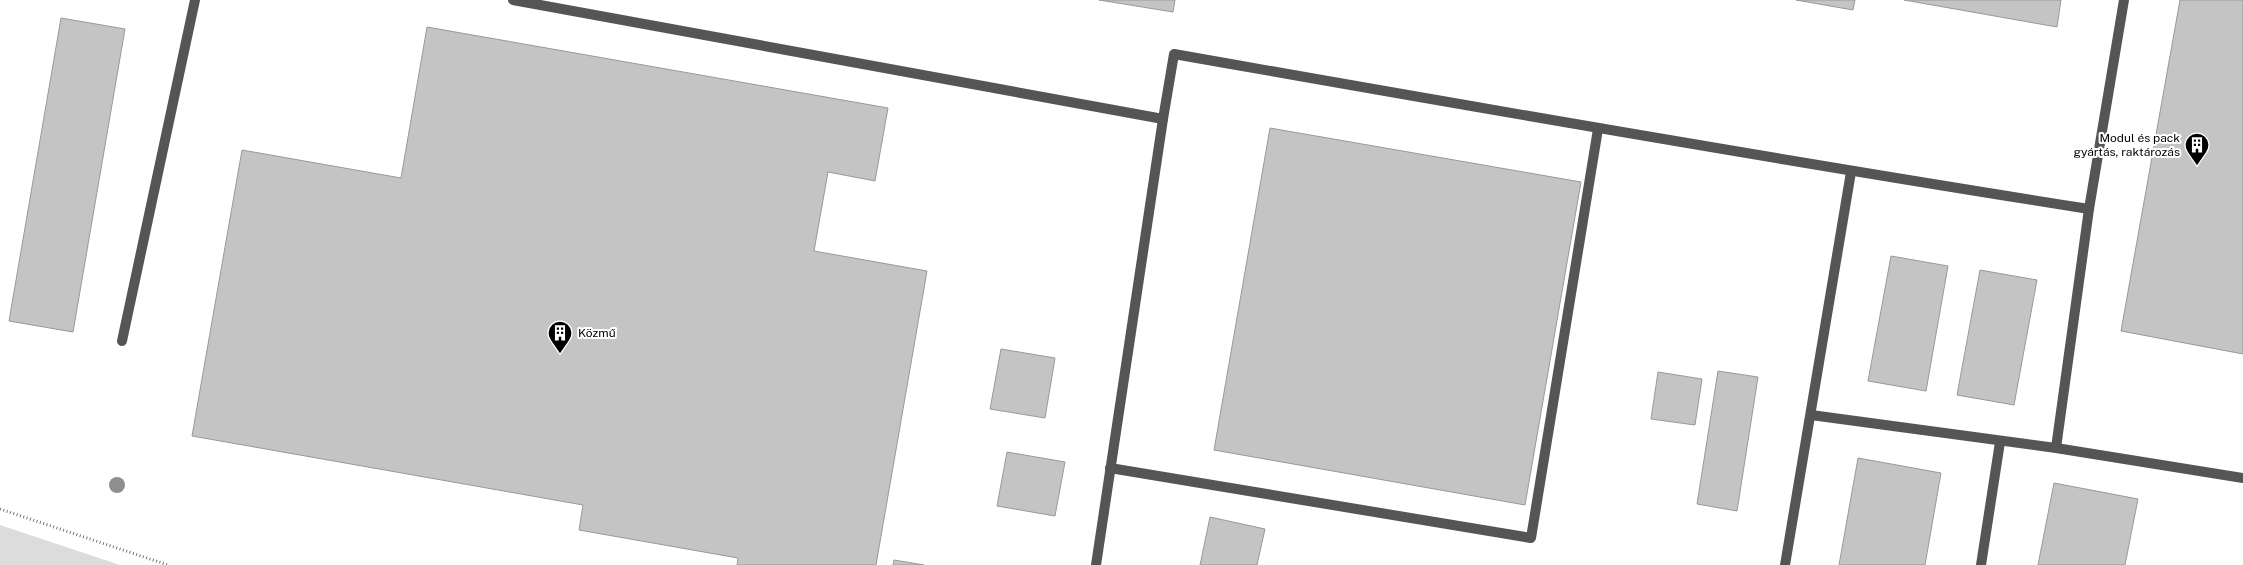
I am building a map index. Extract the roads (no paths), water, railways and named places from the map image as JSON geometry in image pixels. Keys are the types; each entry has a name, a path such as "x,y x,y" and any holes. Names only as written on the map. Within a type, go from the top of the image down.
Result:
{"lane":[{"path":"122,341 195,0"},
{"path":"513,0 1163,119"},
{"path":"2056,448 2089,209 2124,0"},
{"path":"1096,565 1174,54 1851,172 2089,209"},
{"path":"1110,468 1531,538 1598,129"},
{"path":"1785,565 1851,172"},
{"path":"1811,415 2000,442 2056,448 2243,478"},
{"path":"1981,565 2000,442"}],"place":[{"name":"Modul és pack gyártás, raktározás","path":"2197,166"},
{"name":"Közmű","path":"560,354"}]}
